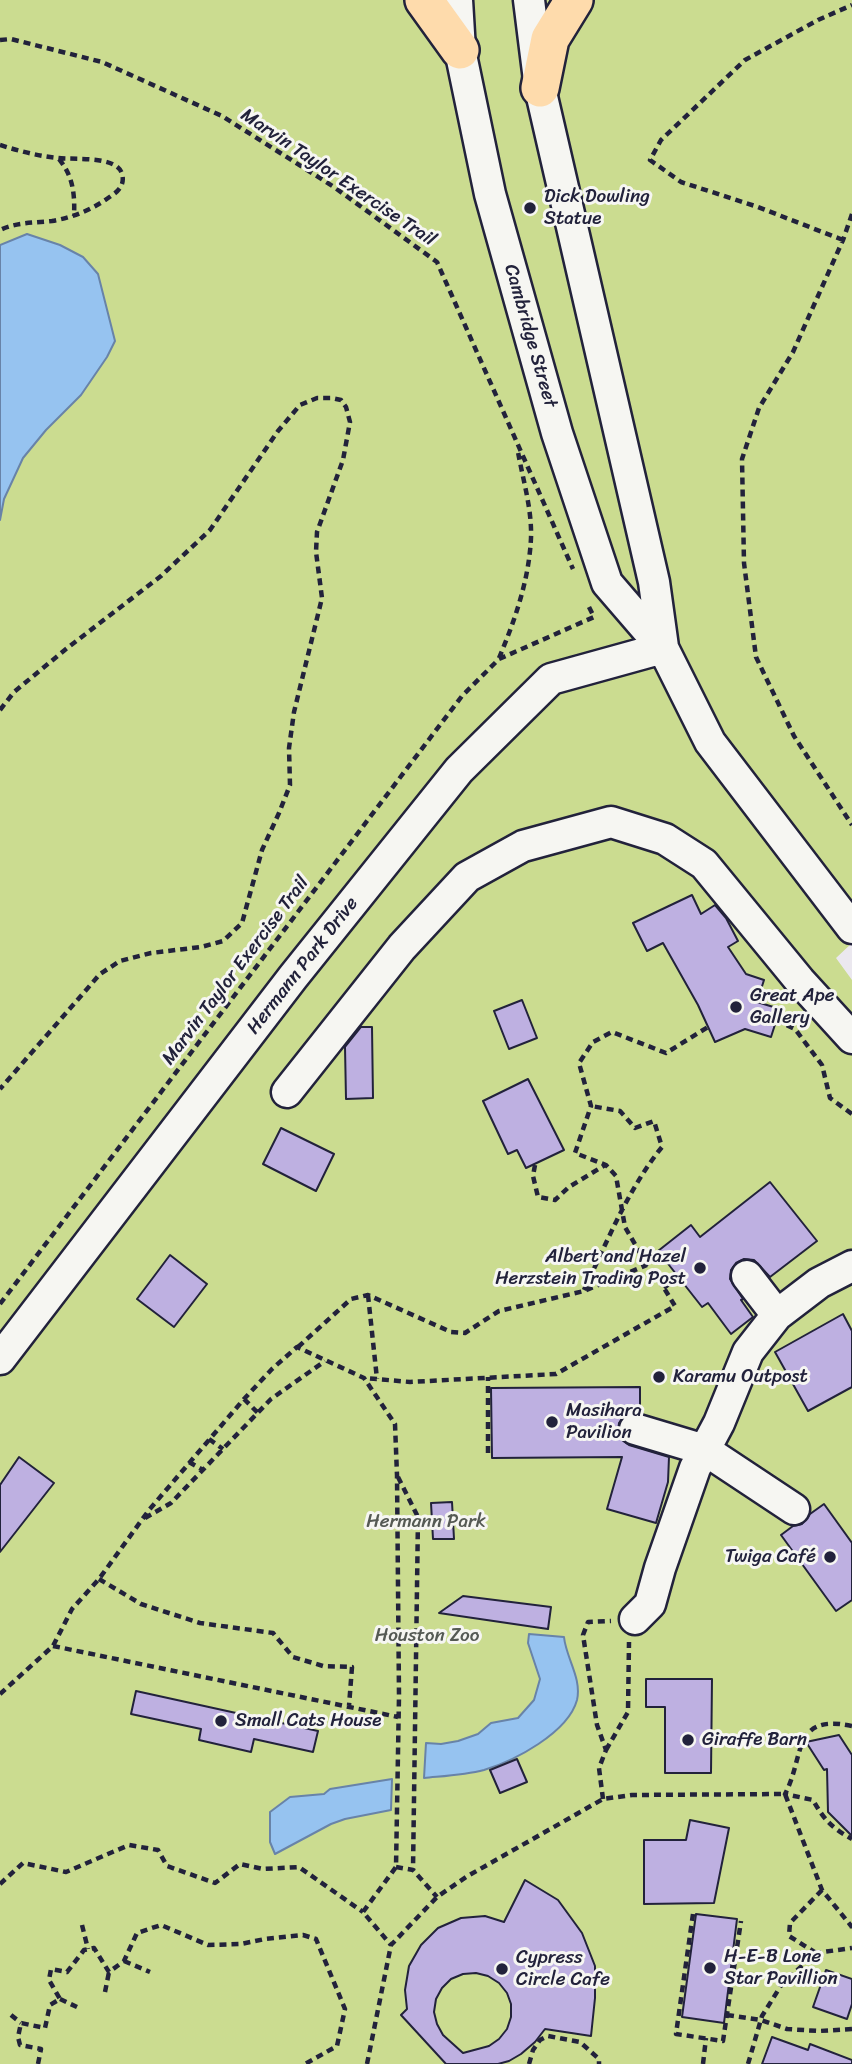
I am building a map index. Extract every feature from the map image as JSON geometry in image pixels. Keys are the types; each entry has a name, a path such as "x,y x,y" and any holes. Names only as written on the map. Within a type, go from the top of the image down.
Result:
{"main road":[{"path":"424,0 460,50"},
{"path":"540,88 550,39 574,0"}],"street":[{"name":"Cambridge Street","path":"457,0 460,50 490,194 557,433 607,583 663,648 710,742 852,928"},
{"name":"Cambridge Street","path":"529,0 540,88 654,582 663,648"},
{"name":"Hermann Park Drive","path":"0,1359 293,977 459,770 551,679 663,648"},
{"path":"287,1093 402,947 467,877 523,846 611,822 665,839 704,864 800,982 852,1038"},
{"path":"635,1619 650,1604 695,1468 719,1423 748,1352 777,1315 819,1283 852,1266"},
{"path":"747,1276 777,1315"},
{"path":"635,1429 705,1450 794,1509"}],"path":[{"path":"843,240 758,207 681,182 650,160 661,140 745,60 818,20 852,5"},
{"name":"Marvin Taylor Exercise Trail","path":"0,40 11,39 102,62 222,116 334,187 437,262 577,579"},
{"path":"0,145 58,158 95,159 118,167 122,173 119,191 90,210 51,221 11,225 0,230"},
{"path":"58,158 73,184 74,216"},
{"path":"852,214 793,352 759,408 742,459 744,563 756,657 794,736 852,825"},
{"path":"0,710 15,692 161,576 210,530 278,431 300,405 317,398 341,400 351,422 343,460 317,532 316,552 322,598 294,712 289,748 290,785 262,850 242,923 223,942 151,953 120,961 100,974 0,1089"},
{"name":"Marvin Taylor Exercise Trail","path":"499,659 513,625 525,583 531,537 516,442"},
{"name":"Marvin Taylor Exercise Trail","path":"0,1304 462,696 499,659 594,617 582,592"},
{"path":"776,1020 794,1029 822,1065 831,1098 852,1114"},
{"path":"297,1348 364,1378 410,1382 556,1374 675,1306 625,1227 616,1176 606,1165 575,1153 592,1106 579,1063 593,1042 612,1031 666,1053 708,1027"},
{"path":"584,1291 623,1209 647,1165 662,1147 654,1121 635,1128 620,1111 592,1106"},
{"path":"535,1165 533,1176 538,1197 555,1200 569,1187 606,1165"},
{"path":"0,1694 52,1646 72,1609 99,1579 141,1520 208,1439 272,1369 351,1299 368,1295 451,1332 465,1333 499,1311 584,1291 647,1265"},
{"path":"664,1288 678,1276"},
{"path":"368,1295 377,1379"},
{"path":"141,1520 172,1503 271,1398 326,1360"},
{"path":"488,1377 488,1453"},
{"path":"363,1912 396,1867 398,1717 395,1424 364,1378"},
{"path":"244,1399 258,1413"},
{"path":"208,1439 223,1449"},
{"path":"189,1462 203,1470"},
{"path":"397,1475 418,1517 413,1870"},
{"path":"99,1579 141,1604 200,1623 273,1633 293,1657 323,1665 352,1667 349,1706"},
{"path":"603,1799 598,1768 628,1712 629,1636 635,1619 588,1622 583,1635 597,1725 606,1750"},
{"path":"52,1646 398,1717"},
{"path":"785,1794 809,1731 821,1724 852,1726"},
{"path":"785,1794 822,1890 852,1928"},
{"path":"367,2064 391,1945 437,1896 603,1799 632,1795 785,1794 813,1800 822,1817 852,1839"},
{"path":"0,1884 23,1863 66,1872 129,1845 158,1850 167,1867 215,1883 240,1864 263,1869 299,1867 363,1912 391,1945"},
{"path":"396,1867 413,1870 437,1896"},
{"path":"816,1953 789,1936 790,1923 822,1890"},
{"path":"693,1914 676,2034 723,2040 741,1921"},
{"path":"82,1925 88,1949"},
{"path":"105,1992 109,1972 124,1961 137,1933 161,1925 208,1945 241,1944 303,1935 316,1939 345,2008 337,2046 305,2064"},
{"path":"77,2007 60,1999 49,1980 51,1969 67,1972 84,1950 94,1948 109,1972"},
{"path":"748,2064 762,2016 782,1984 816,1953 852,1948"},
{"path":"124,1961 150,1972"},
{"path":"11,2015 21,2023 45,2028 50,2005 60,1999"},
{"path":"727,2015 761,2020 787,2029 852,2029"},
{"path":"21,2023 18,2037 20,2045 41,2049 38,2064"},
{"path":"529,2064 533,2050 540,2040 548,2036 580,2042 599,2059 599,2064"},
{"path":"703,2064 706,2038"}],"green space":[{"name":"Hermann Park","path":"0,0 852,0 852,943 836,958 852,980 852,2064 0,2064"}],"water":[{"path":"27,234 60,245 83,257 98,274 115,341 81,395 23,458 4,499 0,520 0,245"},
{"path":"529,1634 564,1637 578,1692 572,1712 552,1734 510,1760 477,1772 424,1778 426,1743 441,1744 478,1734 491,1723 518,1718 534,1700 540,1679 528,1643"},
{"path":"392,1779 391,1810 331,1824 275,1854 270,1842 270,1812 290,1797 324,1794 330,1789"}],"building":[{"path":"692,895 701,914 715,905 726,918 738,941 728,947 746,974 764,980 757,1002 780,1009 771,1037 745,1029 715,1042 698,1005 663,943 647,951 633,923"},
{"path":"522,1000 537,1038 509,1049 494,1011"},
{"path":"361,1027 372,1027 373,1098 346,1099 345,1047"},
{"path":"528,1079 564,1150 526,1168 517,1150 508,1154 483,1101"},
{"path":"281,1128 334,1154 316,1191 263,1164"},
{"path":"770,1182 817,1241 770,1277 754,1260 744,1259 736,1263 731,1270 730,1279 753,1317 731,1334 708,1303 702,1307 658,1251 691,1225 700,1237"},
{"path":"170,1255 207,1284 174,1327 137,1299"},
{"path":"843,1314 852,1331 852,1387 808,1411 775,1352"},
{"name":"Masihara Pavilion","path":"640,1387 640,1412 624,1416 619,1423 618,1432 622,1440 629,1445 669,1457 668,1482 656,1523 607,1509 622,1457 492,1458 491,1388"},
{"path":"19,1457 54,1483 0,1552 0,1485"},
{"path":"452,1502 454,1539 433,1539 431,1503"},
{"path":"824,1504 852,1543 852,1600 836,1611 781,1535 793,1526 802,1524"},
{"path":"463,1596 551,1607 548,1629 439,1613"},
{"name":"Giraffe Barn","path":"646,1679 712,1679 711,1773 665,1773 665,1707 646,1707"},
{"name":"Small Cats House","path":"136,1691 318,1731 313,1752 254,1739 251,1752 199,1740 201,1729 131,1714"},
{"path":"839,1735 852,1755 852,1836 828,1812 827,1769 824,1770 806,1742"},
{"path":"517,1759 527,1782 500,1793 490,1770"},
{"path":"690,1820 729,1828 714,1903 644,1904 644,1840 686,1840"},
{"name":"Cypress Circle Cafe","path":"525,1880 558,1900 582,1933 595,1966 591,2036 545,2029 535,2042 509,2061 498,2064 446,2064 401,2015 407,2009 405,1990 409,1966 421,1945 438,1928 461,1918 485,1916 504,1922","holes":["463,1974 488,1976 499,1983 507,1993 511,2004 511,2017 507,2029 499,2039 489,2046 463,2053 443,2035 437,2024 434,2012 436,1999 451,1979"]},
{"name":"H-E-B Lone Star Pavillion","path":"696,1914 737,1919 724,2023 682,2017"},
{"path":"826,1970 852,1979 852,2004 847,2019 813,2007"},
{"path":"772,2037 808,2050 810,2044 852,2060 852,2064 762,2064"}],"place":[{"name":"Dick Dowling Statue","path":"530,208"},
{"name":"Great Ape Gallery","path":"736,1007"},
{"name":"Albert and Hazel Herzstein Trading Post","path":"700,1268"},
{"name":"Karamu Outpost","path":"659,1377"},
{"name":"Masihara Pavilion","path":"552,1422"},
{"name":"Twiga Café","path":"830,1557"},
{"name":"Small Cats House","path":"221,1721"},
{"name":"Giraffe Barn","path":"688,1740"},
{"name":"H-E-B Lone Star Pavillion","path":"710,1968"},
{"name":"Cypress Circle Cafe","path":"502,1969"}],"park label":[{"name":"Houston Zoo","path":"427,1636"}]}
